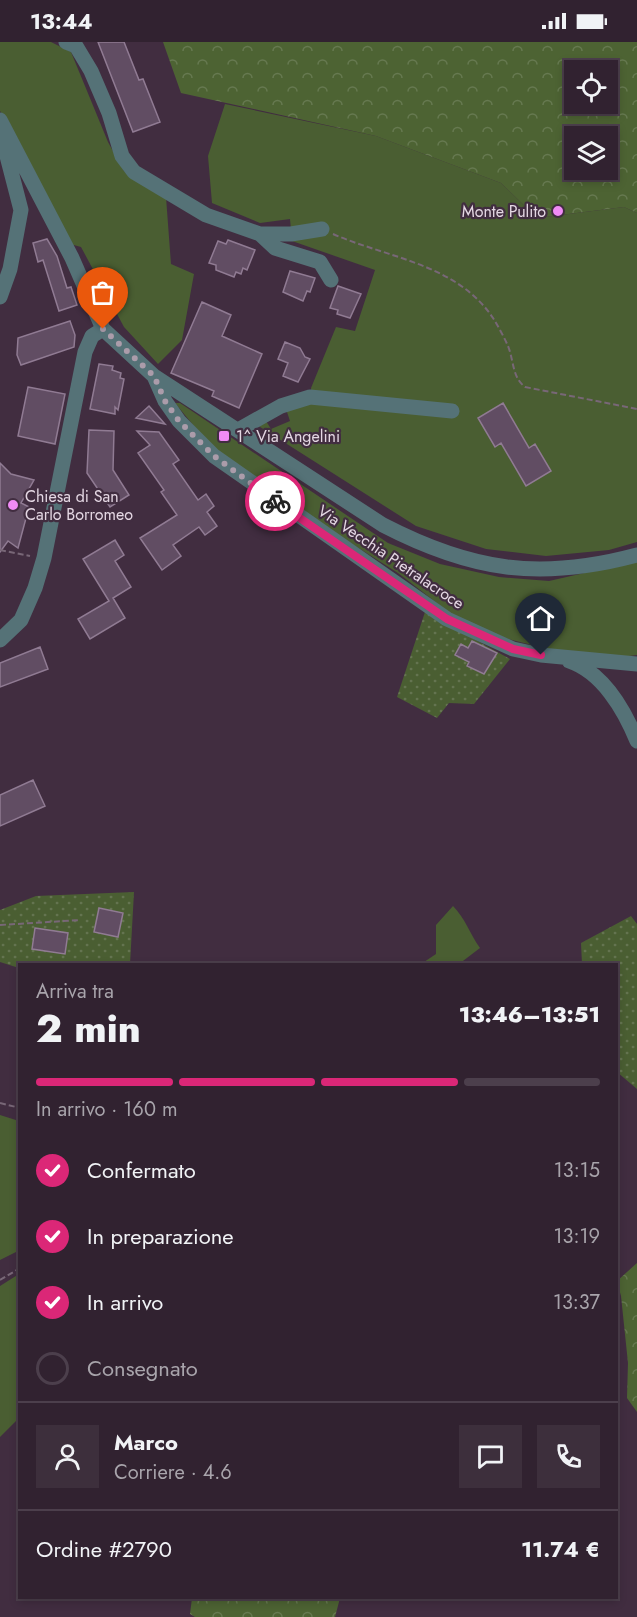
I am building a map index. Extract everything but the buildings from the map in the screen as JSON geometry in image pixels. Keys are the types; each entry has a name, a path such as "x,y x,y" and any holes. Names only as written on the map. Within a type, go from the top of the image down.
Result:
{"street":[{"path":"66,42 76,46 91,71 109,113 122,156 134,172 206,215 260,234 291,234 322,229"},
{"path":"0,120 72,258 103,329 154,376 383,525 419,544 450,555 518,569 544,570 596,566 637,555"},
{"path":"0,129 21,210 10,269 0,297"},
{"path":"260,234 275,248 286,265"},
{"path":"275,248 320,262 331,280"},
{"path":"0,640 21,620 35,588 44,558 86,352 92,336 103,329"},
{"name":"Via Vecchia Pietralacroce","path":"154,376 165,401 179,421 235,473 447,619 513,649 554,657 637,664"},
{"path":"238,430 281,406 310,397 452,411"},
{"name":"Via Vecchia Pietralacroce","path":"554,657 590,670 607,689 630,725 637,741"}],"path":[{"path":"322,229 388,255 415,261 468,289 492,317 508,347 517,381 525,387 637,409"},
{"path":"0,550 16,554"},
{"path":"0,925 80,920"},
{"path":"0,1103 18,1108"},
{"path":"0,1280 18,1269"}],"green space":[{"path":"0,42 51,42 71,52 108,142 124,171 166,197 171,264 194,274 182,340 158,364 124,327 81,247 70,244 0,111"},
{"path":"163,42 637,42 637,213 624,207 537,218 501,183 376,136 181,93"},
{"path":"225,104 376,136 501,183 537,218 624,207 637,213 637,542 609,550 546,556 486,549 416,526 257,425 266,421 271,429 290,421 286,409 312,400 311,388 336,327 355,331 375,270 292,241 290,219 260,223 212,203 208,156"},
{"path":"175,403 180,403 388,543 440,564 499,577 549,581 637,561 637,655 622,657 564,653 492,635 459,620 398,573 319,523 213,449"},
{"path":"425,612 510,659 474,704 449,703 437,718 397,697"},
{"path":"134,892 130,963 18,963 18,968 0,962 0,910 36,896"},
{"path":"453,906 480,948 460,963 422,963 436,954 436,925"},
{"path":"631,916 637,924 637,1089 618,1073 618,963 582,963 581,943"},
{"path":"0,1115 18,1121 18,1251 0,1260"},
{"path":"637,1263 637,1412 627,1398 628,1363 618,1280"},
{"path":"18,1275 18,1419 0,1437 0,1286"},
{"path":"192,1599 340,1599 335,1617 195,1617 190,1614"}],"way so far":[{"path":"103,329 154,376 165,401 179,421 214,456 275,501"}],"place":[{"name":"Monte Pulito","path":"558,211"},
{"name":"1^ Via Angelini","path":"224,436"},
{"name":"Chiesa di San Carlo Borromeo","path":"13,505"}],"route":[{"path":"275,501 447,619 513,649 541,655"}]}
